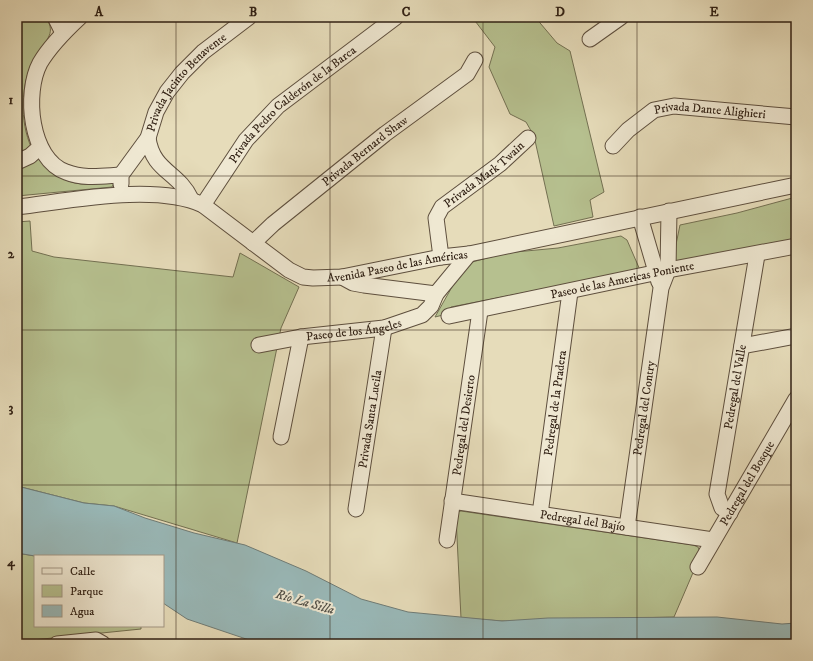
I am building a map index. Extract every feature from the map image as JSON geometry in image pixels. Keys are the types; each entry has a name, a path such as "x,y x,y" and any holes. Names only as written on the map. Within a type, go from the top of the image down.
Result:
{"street":[{"path":"55,17 63,33"},
{"path":"80,17 63,33 40,64 33,91 32,120 40,147 46,157 65,172 86,177 121,175 121,196"},
{"name":"Privada Jacinto Benavente","path":"121,175 148,138 156,112 167,92 182,73 203,52 249,17"},
{"name":"Privada Pedro Calderón de la Barca","path":"197,202 246,140 278,106 396,17"},
{"path":"590,39 621,17"},
{"name":"Privada Bernard Shaw","path":"253,243 273,224 385,134 467,74 475,60"},
{"name":"Privada Dante Alighieri","path":"614,146 628,130 654,110 674,106 796,117"},
{"name":"Privada Jacinto Benavente","path":"148,138 150,151 156,161 182,184 197,202"},
{"name":"Privada Mark Twain","path":"441,258 436,218 442,208 500,164 528,138"},
{"path":"17,162 30,156 40,147"},
{"name":"Avenida Paseo de las Américas","path":"197,202 289,270 303,277 342,277 469,254 796,185"},
{"path":"17,207 121,196 153,195 197,202"},
{"name":"Pedregal del Contry","path":"627,527 662,288 662,272 669,212"},
{"name":"Pedregal del Contry","path":"640,218 662,272"},
{"name":"Paseo de las Americas Poniente","path":"449,316 480,311 662,272 757,255 796,246"},
{"name":"Paseo de los Ángeles","path":"258,345 384,328 422,315 431,306 436,294 469,254"},
{"name":"Pedregal del Valle","path":"730,513 722,508 717,494 757,255"},
{"path":"342,277 353,283 364,285 436,294"},
{"name":"Pedregal de la Pradera","path":"540,514 570,292"},
{"name":"Pedregal del Desierto","path":"447,540 480,311"},
{"name":"Privada Santa Lucila","path":"356,510 384,328"},
{"path":"742,346 796,336"},
{"path":"281,437 301,338"},
{"name":"Pedregal del Bosque","path":"698,567 796,399"},
{"name":"Pedregal del Bajío","path":"452,501 713,540"},
{"path":"57,644 100,642"}],"green space":[{"path":"24,17 45,17 50,26 50,34 35,57 27,75 23,97 26,132 34,153 48,168 64,179 81,184 93,184 111,180 114,183 112,187 17,196 17,28 20,20"},
{"path":"472,17 535,17 557,43 570,51 604,192 590,200 593,217 554,226 534,136 526,122 510,114 489,67 495,47"},
{"path":"796,197 796,239 672,264 680,225 737,213"},
{"path":"30,221 32,251 54,257 233,277 240,253 299,287 281,328 237,543 114,506 84,503 17,486 17,222"},
{"path":"621,236 627,240 640,270 451,307 443,315 435,317 465,264 505,253 558,248"},
{"path":"461,511 693,545 698,547 701,554 674,617 502,621 461,618 456,517 458,512"},
{"path":"17,553 34,556 34,627 141,627 141,629 23,641 17,640"}],"water":[{"name":"Río La Silla","path":"17,486 84,503 114,506 145,518 194,533 245,545 306,571 361,599 408,612 502,621 548,618 717,617 782,624 796,623 796,644 261,644 187,619 164,604 164,555 34,556 17,553"}]}
